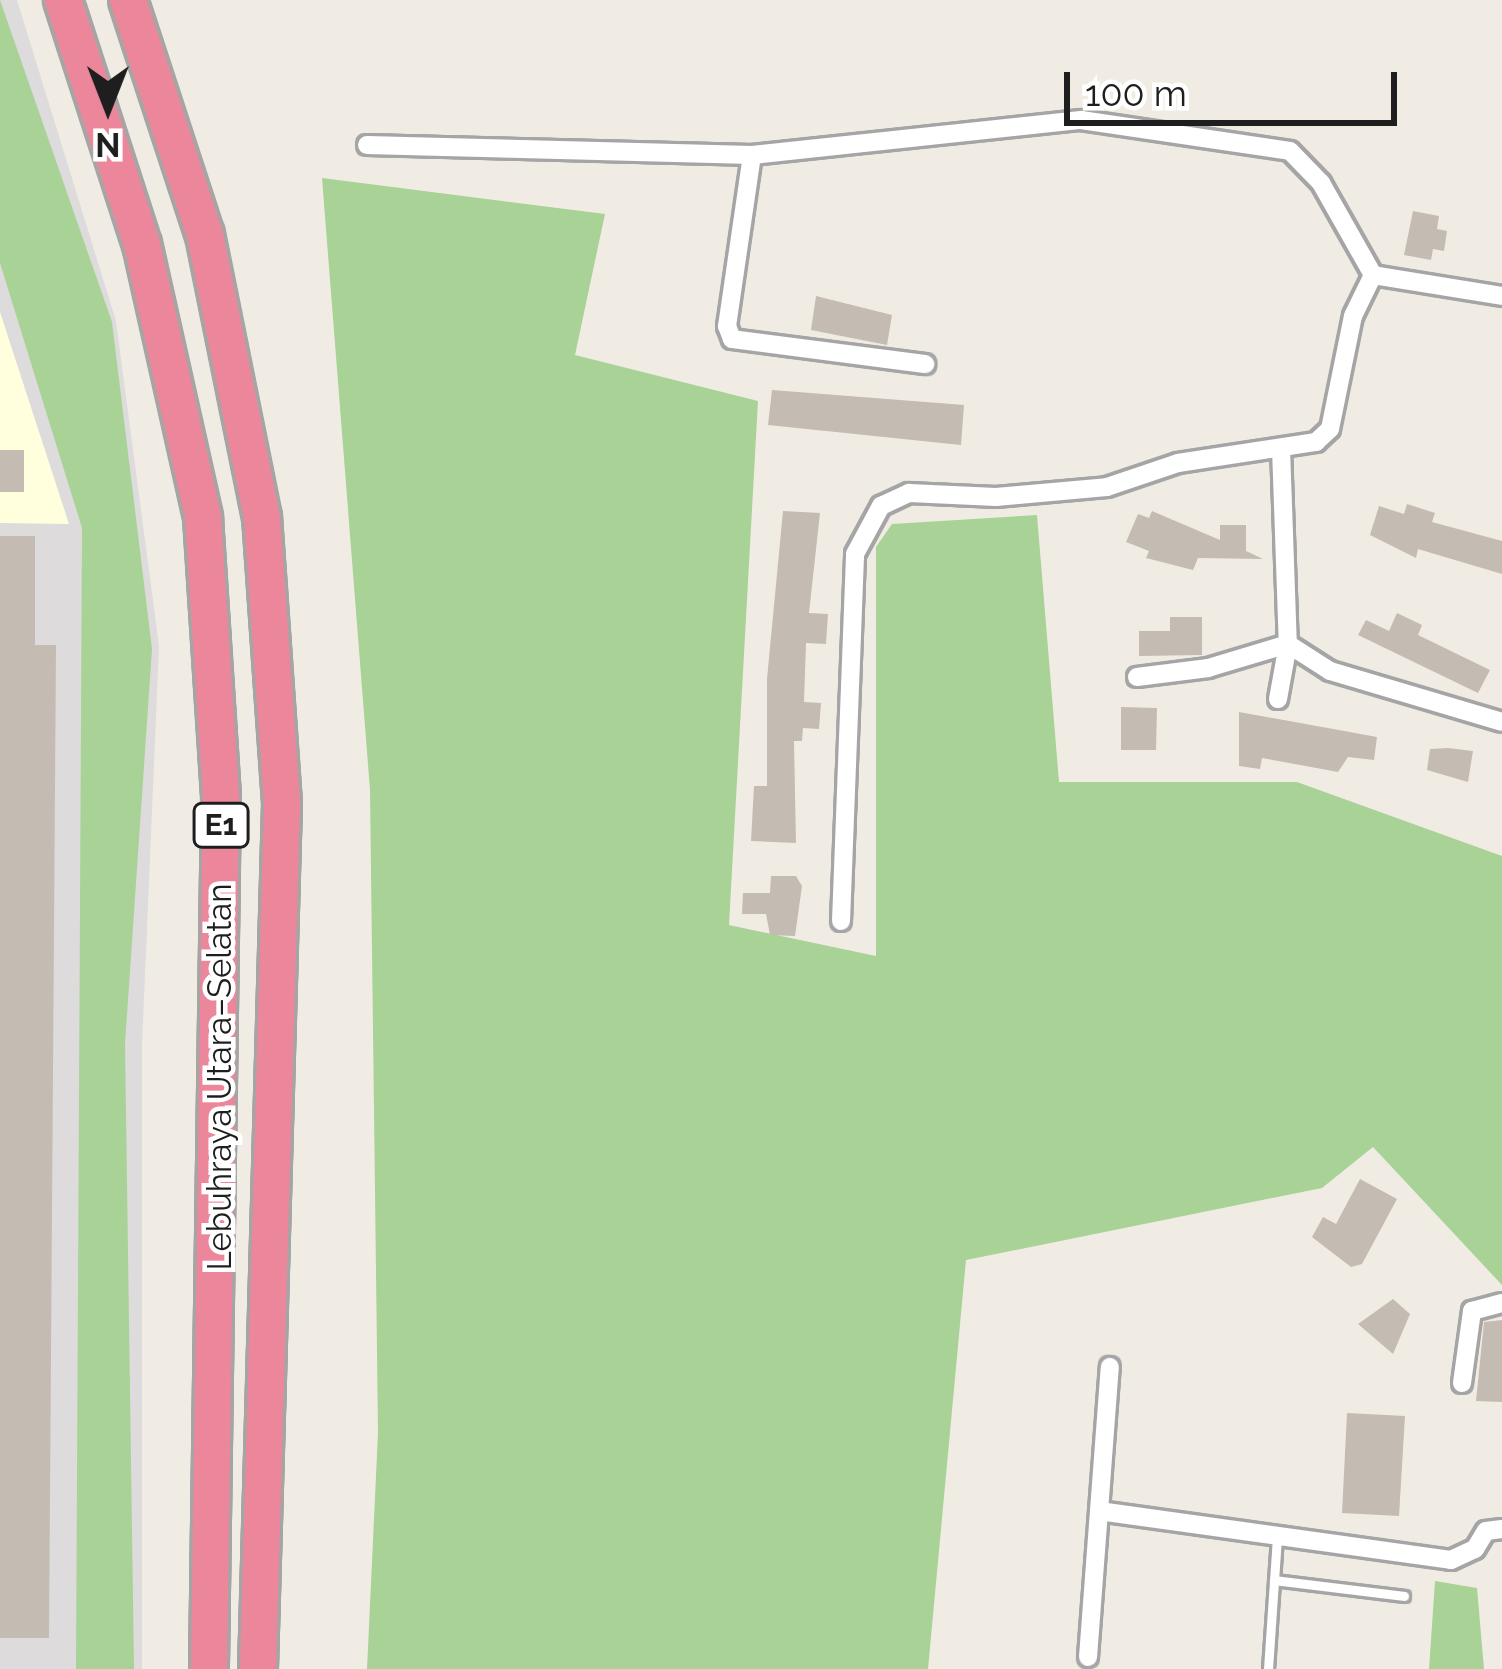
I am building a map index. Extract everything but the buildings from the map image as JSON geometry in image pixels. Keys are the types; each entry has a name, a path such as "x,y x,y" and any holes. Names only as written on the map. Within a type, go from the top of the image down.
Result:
{"highway":[{"name":"Lebuhraya Utara–Selatan","path":"63,0 142,244 203,518 221,796 208,1669"},
{"name":"Lebuhraya Utara–Selatan","path":"128,0 205,235 262,517 282,804 258,1669"}],"street":[{"path":"367,145 752,155 1081,120 1290,152 1321,183 1372,275"},
{"path":"752,155 727,326 732,339 925,364"},
{"path":"1372,275 1502,296"},
{"path":"841,921 855,554 881,506 909,493 996,497 1106,487 1178,463 1281,448 1327,435 1353,316 1372,275"},
{"path":"1278,699 1288,644 1281,448"},
{"path":"1137,677 1208,668 1288,644 1330,671 1502,722"},
{"path":"1462,1383 1472,1311 1502,1304"},
{"path":"1088,1657 1110,1367"},
{"path":"1099,1511 1451,1560 1475,1549 1486,1532 1502,1529"}],"lane":[{"path":"1268,1669 1277,1535"},
{"path":"1274,1580 1404,1596"}],"shaded area":[{"path":"0,0 17,0 116,321 159,646 142,1045 142,1669 0,1669"},
{"path":"0,312 69,524 0,523"}],"green space":[{"path":"0,0 112,322 152,649 125,1044 134,1669 76,1669 82,528 0,263"},
{"path":"322,178 605,214 575,355 758,401 729,925 876,956 876,547 892,524 1037,515 1059,782 1297,782 1502,856 1502,1285 1373,1147 1322,1188 966,1260 928,1669 367,1669 378,1433 370,790"},
{"path":"1435,1581 1477,1588 1484,1669 1429,1669"}]}
